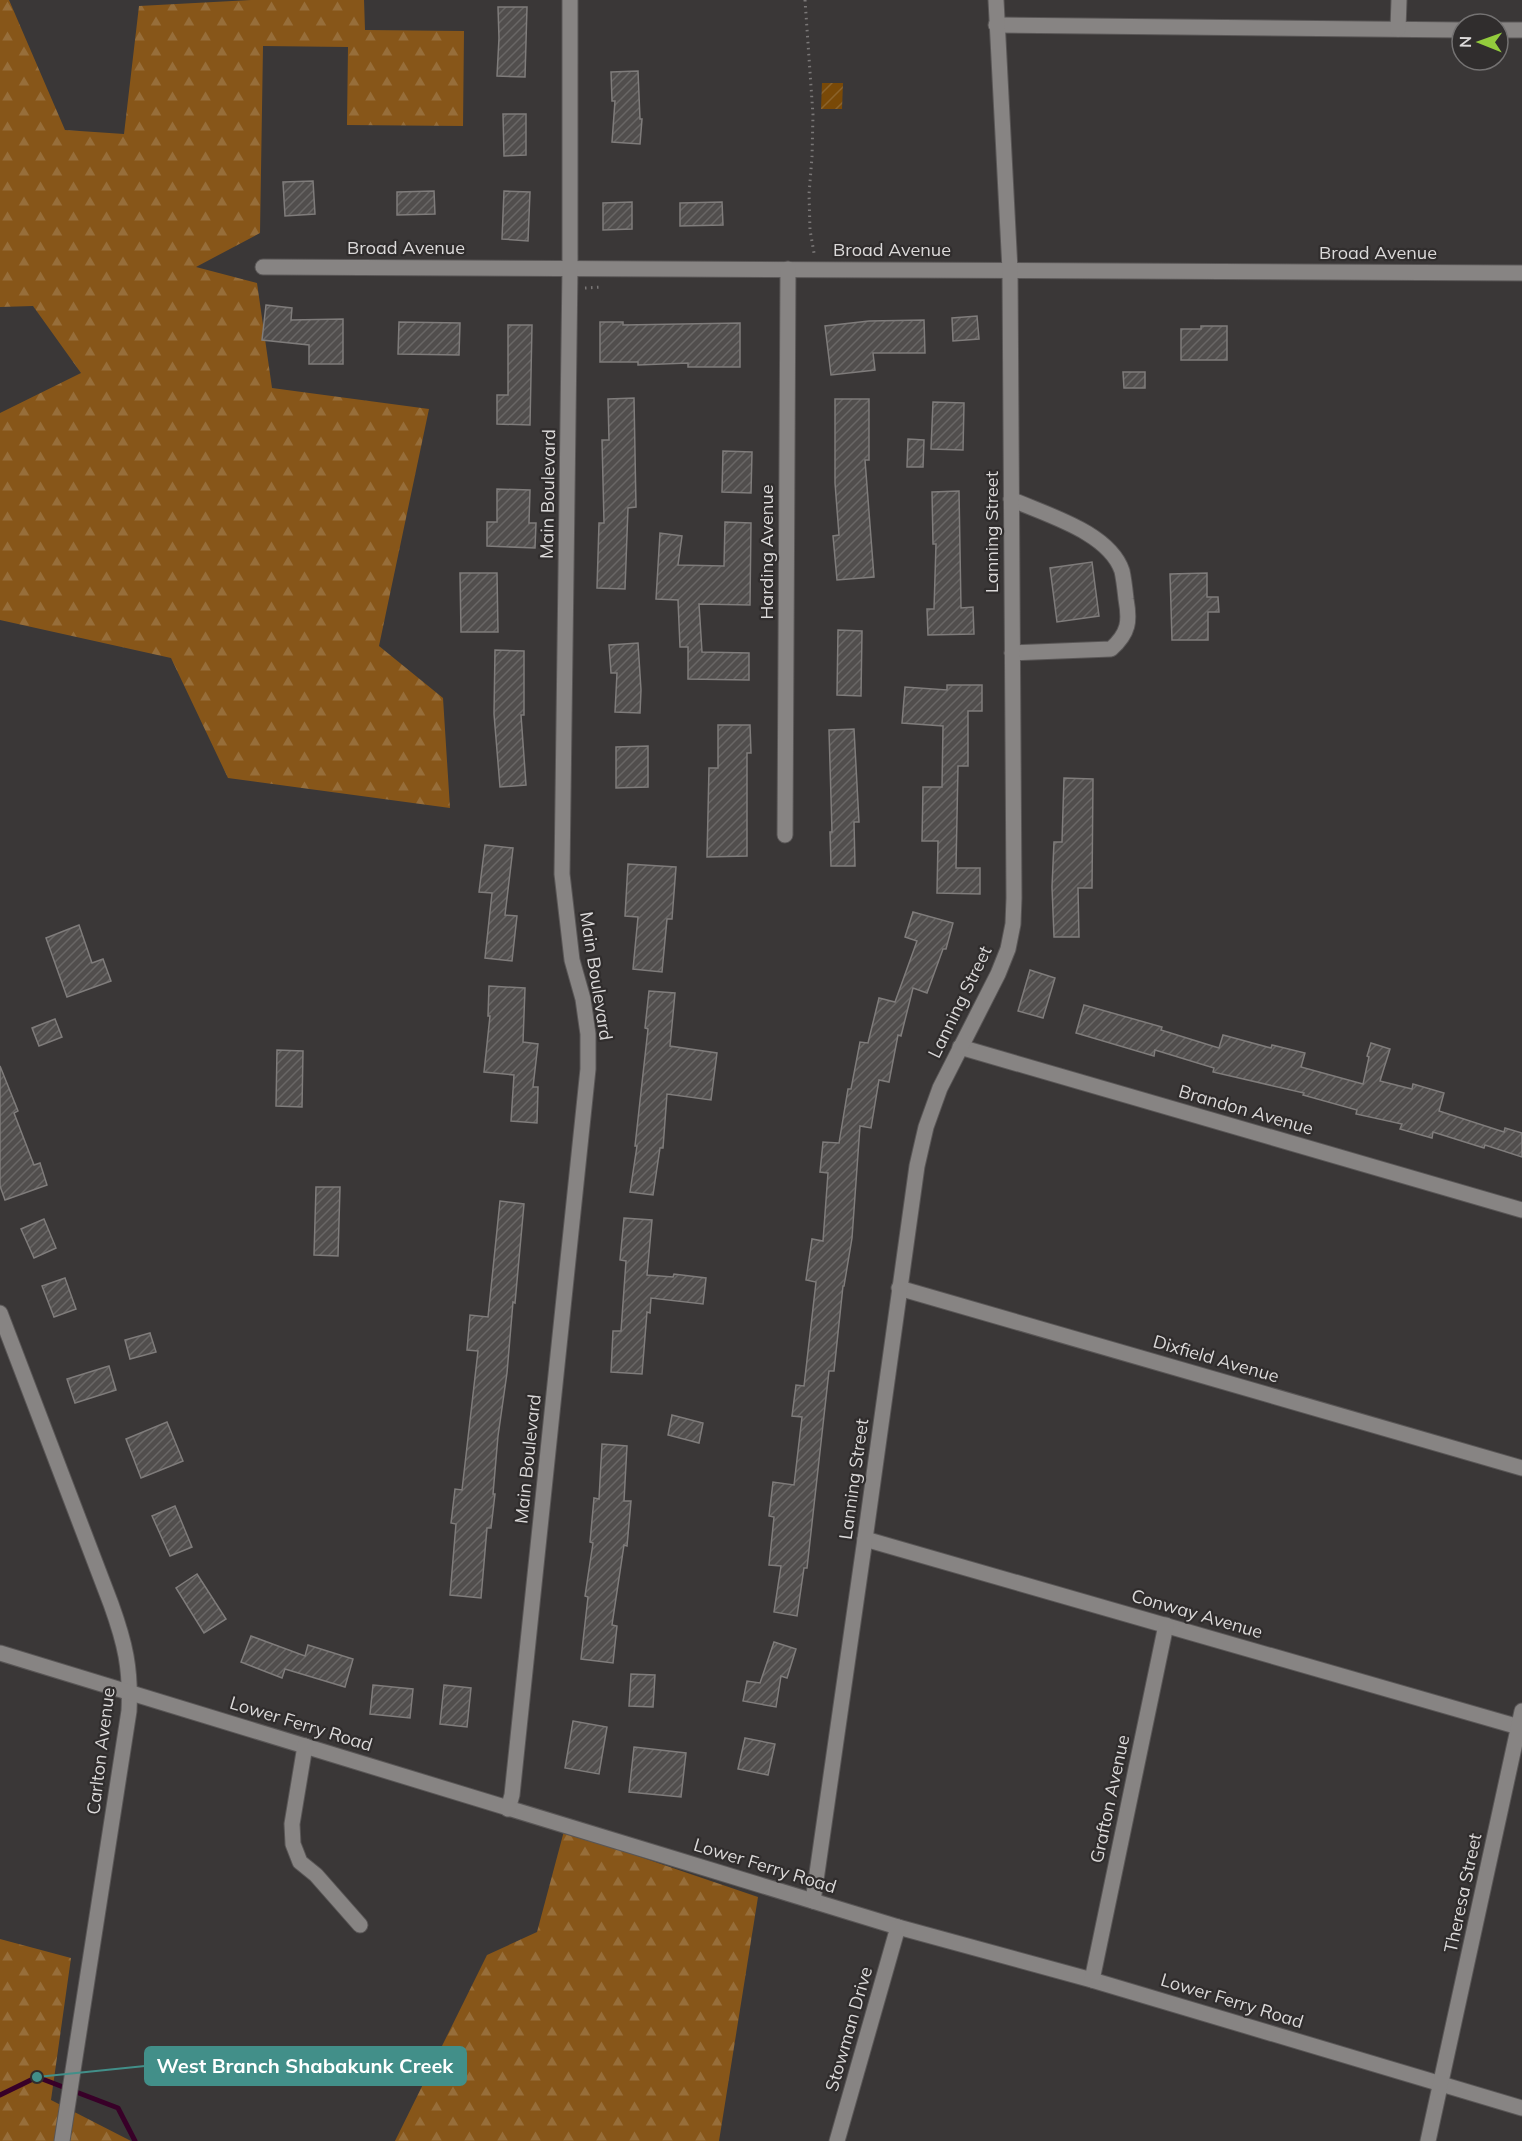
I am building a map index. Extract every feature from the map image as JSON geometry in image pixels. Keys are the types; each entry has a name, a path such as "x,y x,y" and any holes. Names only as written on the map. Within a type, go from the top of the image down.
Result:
{"street":[{"name":"Main Boulevard","path":"508,1809 515,1771 588,1069 588,1034 583,999 572,960 562,874 570,268 570,0"},
{"name":"Lanning Street","path":"813,1901 917,1166 926,1127 940,1088 998,974 1008,949 1012,924 1014,887 1010,270 996,0"},
{"path":"1398,29 1399,0"},
{"path":"996,25 1450,30"},
{"name":"Broad Avenue","path":"262,267 1522,273"},
{"name":"Harding Avenue","path":"785,835 788,270"},
{"path":"1011,499 1094,536 1110,551 1121,570 1130,617 1123,639 1111,649 1012,653"},
{"name":"Brandon Avenue","path":"960,1047 1522,1209"},
{"name":"Dixfield Avenue","path":"899,1288 1522,1468"},
{"name":"Carlton Avenue","path":"0,1313 122,1635 128,1657 129,1711 62,2141"},
{"name":"Conway Avenue","path":"866,1539 1519,1727"},
{"name":"Grafton Avenue","path":"1092,1980 1166,1625"},
{"name":"Lower Ferry Road","path":"0,1653 898,1927 1092,1980 1522,2108"},
{"name":"Theresa Street","path":"1428,2141 1522,1711"},
{"path":"306,1746 292,1824 293,1844 300,1862 316,1875 360,1925"},
{"name":"Stowman Drive","path":"837,2141 898,1927"}],"path":[{"path":"805,0 813,115 813,157 808,194 810,230 818,270"},
{"path":"584,299 585,287 609,287"}],"green space":[{"path":"0,0 9,0 65,130 124,134 139,6 251,0 364,0 365,30 464,31 463,126 347,125 348,47 263,46 260,233 196,267 257,283 272,388 429,409 379,646 443,698 450,808 228,778 171,658 0,620 0,413 81,373 33,306 0,307"},
{"path":"564,1831 758,1897 719,2141 395,2141 487,1955 537,1932"},
{"path":"0,1939 71,1958 51,2100 131,2141 0,2141"}],"shaded area":[{"path":"822,83 843,83 842,109 821,109"}],"building":[{"path":"498,7 527,7 525,77 497,76"},
{"path":"638,71 640,119 642,119 640,144 612,142 615,101 612,101 611,72"},
{"path":"503,114 526,114 526,155 504,156"},
{"path":"313,181 315,214 285,216 283,182"},
{"path":"434,191 435,214 397,215 397,192"},
{"path":"504,191 530,192 528,241 502,239"},
{"path":"632,202 632,229 603,230 603,203"},
{"path":"722,202 723,225 680,226 680,203"},
{"path":"266,305 292,308 291,320 343,319 343,364 309,364 309,345 262,340"},
{"path":"977,316 979,339 953,341 952,318"},
{"path":"924,320 925,353 873,353 875,370 831,375 825,326 869,321"},
{"path":"399,322 460,323 459,355 398,354"},
{"path":"600,322 623,322 623,325 740,323 740,367 688,367 688,363 638,365 638,362 600,362"},
{"path":"508,325 532,325 530,425 497,424 497,395 508,395"},
{"path":"1201,326 1227,326 1227,360 1181,360 1181,329 1201,329"},
{"path":"1123,372 1145,372 1145,388 1124,388"},
{"path":"634,398 636,507 628,508 625,589 597,588 599,523 604,523 602,440 609,440 608,399"},
{"path":"835,399 869,399 869,460 865,460 874,577 837,580 833,536 839,535 835,483"},
{"path":"933,402 964,403 963,450 931,449"},
{"path":"908,439 924,440 923,467 907,467"},
{"path":"723,451 752,452 751,493 722,492"},
{"path":"497,489 530,490 529,523 536,523 535,548 487,546 487,522 497,522"},
{"path":"959,491 961,608 973,607 974,634 928,635 927,609 934,609 936,544 933,544 932,492"},
{"path":"725,522 751,523 750,605 699,604 702,652 749,653 749,680 688,679 688,647 680,647 678,600 656,599 660,533 682,536 678,565 724,566"},
{"path":"1092,562 1099,616 1057,622 1050,568"},
{"path":"460,573 497,573 498,632 461,632"},
{"path":"1207,573 1207,597 1218,597 1219,612 1208,612 1208,640 1172,640 1170,574"},
{"path":"838,630 862,631 861,696 837,695"},
{"path":"638,643 640,713 615,712 617,673 611,673 609,645"},
{"path":"495,650 524,651 524,715 521,715 526,785 500,787 494,714"},
{"path":"947,685 982,685 982,711 968,711 968,766 958,766 956,868 980,868 980,894 937,893 938,841 922,841 923,787 942,787 943,726 902,723 905,687 947,690"},
{"path":"718,725 750,725 751,753 747,753 747,856 707,857 709,768 718,768"},
{"path":"854,729 859,822 854,822 855,866 831,866 829,730"},
{"path":"648,746 648,787 616,788 616,747"},
{"path":"1064,778 1093,779 1092,888 1078,888 1079,937 1054,937 1052,887 1054,842 1062,842"},
{"path":"485,845 513,848 505,915 517,916 512,961 485,958 492,893 479,892"},
{"path":"628,864 676,867 672,919 667,919 662,972 633,969 638,917 625,916"},
{"path":"913,912 953,923 946,949 943,949 927,993 913,988 901,1036 898,1035 889,1082 879,1080 871,1128 860,1126 852,1238 843,1286 834,1371 829,1371 807,1568 804,1568 797,1616 774,1612 781,1566 769,1565 774,1517 769,1516 773,1482 794,1485 802,1417 792,1416 796,1385 804,1386 816,1282 806,1280 812,1239 823,1241 828,1173 820,1172 823,1142 839,1143 848,1089 851,1089 860,1042 868,1043 879,998 895,1002 917,941 905,937"},
{"path":"79,925 92,963 103,959 111,981 67,997 46,938"},
{"path":"1030,970 1055,978 1043,1018 1018,1011"},
{"path":"489,986 525,988 523,1042 538,1044 533,1087 538,1087 537,1123 511,1121 514,1075 484,1072 490,1016 488,1016"},
{"path":"649,991 675,993 670,1046 717,1053 711,1100 667,1094 663,1148 660,1148 653,1195 630,1192 637,1146 635,1146 648,1029 645,1028"},
{"path":"1084,1005 1162,1027 1161,1030 1219,1048 1223,1035 1271,1048 1272,1045 1305,1053 1301,1067 1363,1084 1371,1043 1390,1049 1380,1081 1412,1089 1413,1084 1444,1093 1439,1111 1504,1132 1505,1128 1522,1133 1522,1157 1433,1132 1432,1138 1400,1129 1402,1124 1356,1114 1357,1110 1303,1095 1304,1093 1213,1072 1214,1068 1155,1050 1154,1056 1076,1033"},
{"path":"55,1019 62,1037 39,1046 32,1028"},
{"path":"277,1050 303,1051 302,1107 276,1106"},
{"path":"0,1066 18,1111 14,1113 34,1165 40,1163 47,1185 5,1200 0,1186"},
{"path":"316,1187 340,1187 338,1256 314,1255"},
{"path":"500,1201 524,1204 515,1303 513,1302 507,1373 498,1436 493,1494 495,1494 491,1528 487,1528 481,1598 450,1595 456,1524 451,1523 455,1489 462,1490 478,1351 467,1350 470,1315 488,1317"},
{"path":"624,1218 652,1220 647,1275 673,1277 674,1274 706,1278 703,1304 651,1298 650,1313 647,1312 642,1374 611,1372 613,1331 621,1331 626,1261 620,1260"},
{"path":"44,1219 56,1248 34,1258 21,1229"},
{"path":"65,1278 76,1309 54,1317 42,1286"},
{"path":"150,1333 156,1352 130,1359 125,1340"},
{"path":"109,1366 116,1390 75,1403 67,1379"},
{"path":"672,1415 703,1423 699,1443 668,1435"},
{"path":"167,1422 183,1461 141,1478 126,1439"},
{"path":"602,1444 627,1446 624,1501 631,1501 627,1546 624,1545 612,1625 617,1626 613,1663 581,1659 588,1597 585,1596 593,1543 590,1542 594,1498 599,1499"},
{"path":"175,1506 192,1547 170,1556 152,1516"},
{"path":"197,1574 226,1619 204,1633 176,1588"},
{"path":"251,1636 305,1656 308,1645 353,1659 345,1687 285,1669 282,1678 241,1662"},
{"path":"774,1642 796,1649 787,1678 781,1676 776,1707 743,1701 747,1681 760,1683"},
{"path":"631,1674 655,1675 653,1707 629,1706"},
{"path":"373,1685 413,1689 410,1718 370,1714"},
{"path":"444,1685 471,1688 467,1727 440,1724"},
{"path":"573,1721 607,1727 599,1774 565,1768"},
{"path":"745,1738 775,1744 768,1775 738,1769"},
{"path":"634,1747 686,1753 681,1797 629,1792"}],"waterway":[{"path":"0,2095 37,2077 118,2108 135,2141"}],"place":[{"name":"West Branch Shabakunk Creek","path":"37,2077"}]}
